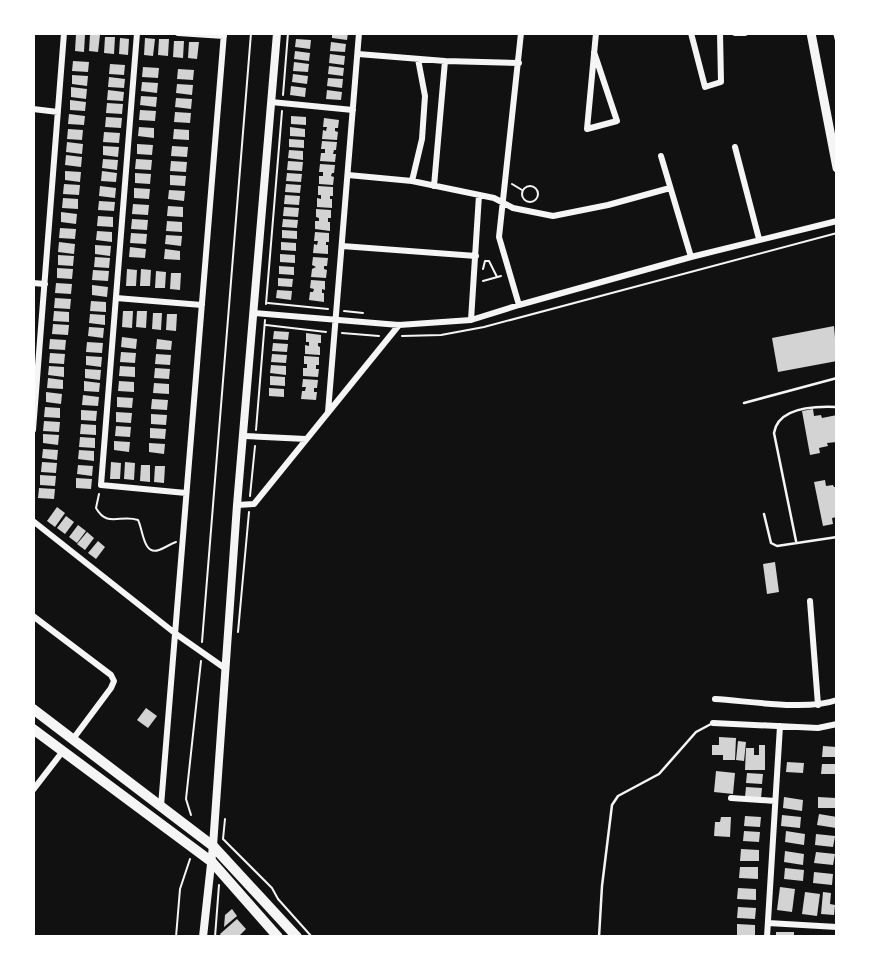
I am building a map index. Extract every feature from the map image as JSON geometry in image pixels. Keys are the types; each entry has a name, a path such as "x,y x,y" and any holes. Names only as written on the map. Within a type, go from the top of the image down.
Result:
{"main road":[{"path":"811,33 837,168"},
{"path":"33,709 213,846 297,937"},
{"path":"33,729 212,862 278,937"},
{"path":"139,807 153,809 161,806"}],"street":[{"path":"33,430 64,33"},
{"path":"137,33 101,485 186,493"},
{"path":"161,806 224,35 178,33"},
{"path":"203,937 212,862 237,505 245,436 277,33"},
{"path":"328,412 359,33"},
{"path":"519,305 499,237 521,33"},
{"path":"594,52 617,121 587,129 594,52 596,33"},
{"path":"691,33 705,87 721,82 720,33"},
{"path":"735,33 745,33"},
{"path":"358,54 445,61 519,63"},
{"path":"412,181 422,139 425,96 418,59"},
{"path":"435,186 445,61"},
{"path":"271,102 353,110"},
{"path":"33,109 58,111"},
{"path":"735,147 759,239"},
{"path":"661,156 691,257"},
{"path":"348,175 412,181 479,195 513,208 553,216 608,205 670,188"},
{"path":"471,320 479,195"},
{"path":"254,313 399,325 471,320 691,257 837,221"},
{"path":"342,246 476,256"},
{"path":"33,283 45,284"},
{"path":"116,298 202,304"},
{"path":"237,505 254,503 399,325"},
{"path":"245,436 306,439"},
{"path":"33,521 176,634 226,669"},
{"path":"810,601 818,705"},
{"path":"33,616 111,675 114,681 72,738"},
{"path":"715,699 818,705 837,700"},
{"path":"713,723 818,728 837,724"},
{"path":"768,937 780,726"},
{"path":"33,790 63,751"},
{"path":"731,798 775,801"},
{"path":"768,923 837,927"}],"lane":[{"path":"744,402 837,378"},
{"path":"796,541 774,433 775,424 797,410 819,406 837,407"},
{"path":"764,514 771,543 777,546 796,541 837,537"},
{"path":"599,937 612,805 618,796 659,774 696,732 713,723"}],"path":[{"path":"190,829 191,815 186,799 202,653 251,33"},
{"path":"834,33 837,44"},
{"path":"506,180 523,190"},
{"path":"533,187 537,196 533,201 528,201 522,196 523,190 533,187"},
{"path":"497,277 489,261 485,261 478,283 502,276"},
{"path":"267,303 371,314"},
{"path":"107,485 96,503 102,517 111,521 128,518 138,520 145,544 153,551 182,539"},
{"path":"176,937 180,889 189,862 190,845"}],"building":[{"path":"332,33 348,33 347,40 332,38"},
{"path":"76,34 85,35 84,52 75,51"},
{"path":"90,35 100,35 98,52 89,51"},
{"path":"105,37 115,37 114,54 104,53"},
{"path":"120,38 129,39 128,55 119,54"},
{"path":"145,38 155,39 153,56 144,55"},
{"path":"159,39 169,39 168,56 158,55"},
{"path":"296,39 311,40 310,49 295,47"},
{"path":"174,41 184,41 183,58 173,57"},
{"path":"189,42 199,42 197,59 188,58"},
{"path":"331,42 346,44 345,52 330,51"},
{"path":"295,51 310,53 309,61 294,59"},
{"path":"330,54 345,56 344,65 329,63"},
{"path":"73,61 89,62 88,72 72,71"},
{"path":"294,62 309,64 308,72 293,71"},
{"path":"110,64 125,65 124,75 109,74"},
{"path":"329,66 344,68 343,76 328,74"},
{"path":"143,67 159,68 158,78 142,77"},
{"path":"178,69 194,70 193,80 177,79"},
{"path":"293,74 308,76 307,84 292,82"},
{"path":"72,75 88,76 87,86 72,84"},
{"path":"109,77 125,79 124,88 108,87"},
{"path":"328,78 343,79 342,88 327,86"},
{"path":"142,82 158,83 157,93 141,91"},
{"path":"177,84 193,85 192,95 176,93"},
{"path":"291,86 306,88 305,97 290,95"},
{"path":"71,87 87,89 86,99 71,97"},
{"path":"108,90 124,92 123,101 107,100"},
{"path":"327,90 342,92 341,100 326,99"},
{"path":"141,96 157,97 156,107 140,105"},
{"path":"176,98 192,99 191,109 175,107"},
{"path":"70,100 86,102 85,111 70,110"},
{"path":"107,103 123,104 122,114 106,113"},
{"path":"140,110 156,111 155,121 139,120"},
{"path":"175,112 191,113 190,123 174,122"},
{"path":"69,114 85,116 84,125 68,124"},
{"path":"291,116 306,117 306,125 291,124"},
{"path":"106,117 122,118 121,128 105,127"},
{"path":"324,118 339,120 338,128 335,128 338,132 337,140 322,139 323,130 326,131 327,127 323,127"},
{"path":"139,127 154,128 154,138 138,136"},
{"path":"290,127 305,129 305,137 290,136"},
{"path":"68,129 83,130 82,140 67,139"},
{"path":"174,129 189,130 189,140 173,139"},
{"path":"104,132 120,133 119,143 103,142"},
{"path":"289,139 304,140 304,148 289,147"},
{"path":"322,141 337,142 333,154 336,154 335,162 320,161 321,153 325,153 325,149 321,149"},
{"path":"67,142 83,144 82,154 66,152"},
{"path":"137,144 153,145 152,155 137,154"},
{"path":"103,146 119,147 118,157 103,155"},
{"path":"172,146 188,147 187,157 171,156"},
{"path":"289,150 303,151 303,160 288,158"},
{"path":"66,155 82,157 81,167 65,165"},
{"path":"103,159 118,160 117,170 102,168"},
{"path":"136,159 152,160 151,170 135,169"},
{"path":"171,161 187,162 186,172 170,171"},
{"path":"288,161 303,162 302,171 287,170"},
{"path":"320,164 335,165 331,176 334,177 333,185 319,184 319,176 323,176 323,172 319,172"},
{"path":"65,171 81,172 80,182 65,180"},
{"path":"102,171 117,173 116,182 101,181"},
{"path":"135,173 151,174 150,184 135,183"},
{"path":"287,173 302,174 301,182 286,181"},
{"path":"170,175 186,176 185,186 170,185"},
{"path":"64,184 80,185 79,195 63,194"},
{"path":"286,184 301,185 300,193 285,192"},
{"path":"100,186 116,188 115,198 99,196"},
{"path":"318,186 333,187 333,196 330,196 332,208 317,207 317,198 321,199"},
{"path":"134,188 150,189 149,199 134,198"},
{"path":"169,190 185,191 184,201 168,199"},
{"path":"285,195 300,196 299,205 284,204"},
{"path":"63,198 78,199 78,209 62,208"},
{"path":"99,201 115,202 114,211 98,210"},
{"path":"133,204 149,205 148,215 132,214"},
{"path":"168,206 183,207 183,217 167,216"},
{"path":"284,207 299,208 298,217 283,216"},
{"path":"316,209 331,210 331,218 328,218 330,231 315,229 315,221 319,221"},
{"path":"61,212 77,214 76,224 61,222"},
{"path":"98,216 113,217 113,227 97,226"},
{"path":"132,219 148,220 147,230 131,229"},
{"path":"283,219 298,220 297,228 282,227"},
{"path":"167,221 182,222 182,232 166,231"},
{"path":"60,228 76,229 75,239 59,238"},
{"path":"282,230 297,231 297,239 282,238"},
{"path":"97,231 112,232 112,242 96,240"},
{"path":"315,232 329,233 329,242 326,242 328,254 313,253 314,244 317,245 318,241 314,241"},
{"path":"131,233 147,234 146,244 130,243"},
{"path":"166,235 182,236 181,246 165,244"},
{"path":"59,242 75,244 74,254 58,252"},
{"path":"281,242 296,243 296,251 281,250"},
{"path":"95,245 111,246 110,256 95,254"},
{"path":"130,247 146,249 145,258 129,257"},
{"path":"165,249 180,251 180,260 164,259"},
{"path":"280,254 295,255 295,263 280,262"},
{"path":"58,255 74,256 73,266 58,265"},
{"path":"95,257 110,258 109,268 94,267"},
{"path":"313,257 328,258 327,266 324,266 327,270 326,278 311,277 312,269 316,267 312,265"},
{"path":"279,266 294,267 294,275 279,274"},
{"path":"57,268 73,269 72,279 57,278"},
{"path":"127,269 137,270 136,286 126,286"},
{"path":"141,269 151,270 150,286 140,286"},
{"path":"93,270 109,271 108,281 92,280"},
{"path":"156,271 166,272 165,288 155,288"},
{"path":"171,273 181,273 180,290 170,289"},
{"path":"278,278 293,279 292,287 278,286"},
{"path":"311,280 325,281 325,290 322,289 324,302 309,300 310,292 314,289 310,288"},
{"path":"56,283 72,284 71,294 55,293"},
{"path":"92,285 108,287 107,297 92,295"},
{"path":"277,290 292,291 291,300 276,298"},
{"path":"55,298 71,299 70,309 54,308"},
{"path":"91,301 106,302 106,312 90,311"},
{"path":"54,311 69,312 69,322 53,321"},
{"path":"123,311 133,311 132,328 122,327"},
{"path":"137,311 147,311 146,328 136,327"},
{"path":"153,313 162,313 161,330 152,329"},
{"path":"90,314 105,315 105,325 89,323"},
{"path":"167,314 177,314 176,331 166,330"},
{"path":"53,324 69,325 68,335 52,334"},
{"path":"834,326 837,361 778,372 772,338"},
{"path":"89,327 104,328 103,338 88,336"},
{"path":"274,331 289,332 288,340 273,339"},
{"path":"306,333 321,335 321,343 318,343 320,355 305,354 305,345 309,346"},
{"path":"122,337 137,339 136,349 121,347"},
{"path":"50,339 66,340 65,350 49,349"},
{"path":"157,339 172,341 171,350 156,349"},
{"path":"87,342 103,343 102,353 86,352"},
{"path":"273,343 288,344 287,352 272,351"},
{"path":"121,352 136,353 135,363 120,362"},
{"path":"50,353 65,354 64,364 49,363"},
{"path":"156,354 171,355 170,365 155,364"},
{"path":"272,354 287,355 286,363 271,362"},
{"path":"86,356 102,357 101,367 86,365"},
{"path":"304,356 319,357 319,365 316,365 316,369 319,369 318,377 303,376 303,368 307,368"},
{"path":"271,365 286,366 286,375 270,373"},
{"path":"49,366 64,367 64,377 48,375"},
{"path":"120,366 135,367 135,377 119,376"},
{"path":"155,368 170,369 169,379 154,378"},
{"path":"85,369 101,370 100,380 85,378"},
{"path":"270,376 285,377 285,386 270,385"},
{"path":"48,378 63,380 63,389 47,388"},
{"path":"303,379 318,380 317,388 314,388 314,392 317,392 316,400 301,399 302,391 305,391 306,387 302,387"},
{"path":"84,381 100,383 99,392 84,391"},
{"path":"119,381 134,382 134,392 118,391"},
{"path":"154,383 169,384 169,394 153,393"},
{"path":"269,388 284,389 284,397 269,396"},
{"path":"46,392 62,394 61,404 46,402"},
{"path":"83,395 99,397 98,406 82,405"},
{"path":"117,397 133,398 132,408 117,407"},
{"path":"152,399 168,400 167,410 151,409"},
{"path":"45,407 60,408 60,418 44,417"},
{"path":"813,409 814,416 821,415 822,418 837,415 837,442 827,443 828,446 819,448 820,453 810,455 802,411"},
{"path":"81,410 97,411 96,421 81,420"},
{"path":"116,412 132,413 131,423 116,422"},
{"path":"151,414 167,415 166,425 151,424"},
{"path":"44,421 60,422 59,432 43,431"},
{"path":"81,424 96,425 96,435 80,434"},
{"path":"116,426 131,427 130,437 115,436"},
{"path":"150,428 166,429 165,439 150,438"},
{"path":"43,434 59,435 58,445 43,443"},
{"path":"80,437 95,438 95,448 79,447"},
{"path":"114,441 130,442 129,452 114,450"},
{"path":"149,443 165,444 164,454 149,452"},
{"path":"43,449 58,450 57,460 42,458"},
{"path":"79,450 94,451 94,461 78,459"},
{"path":"42,462 57,463 56,473 41,472"},
{"path":"111,462 121,463 120,479 110,479"},
{"path":"125,462 135,463 134,480 124,479"},
{"path":"78,465 93,466 92,476 77,474"},
{"path":"141,465 150,465 150,482 140,481"},
{"path":"155,466 165,466 164,483 154,482"},
{"path":"40,475 56,476 55,486 40,485"},
{"path":"76,478 92,479 91,489 76,488"},
{"path":"825,480 826,486 837,487 837,517 832,518 833,524 823,526 814,482"},
{"path":"39,488 55,489 54,499 38,498"},
{"path":"57,507 65,513 55,527 47,521"},
{"path":"66,516 74,522 65,534 57,528"},
{"path":"78,525 86,531 77,543 69,537"},
{"path":"87,532 94,538 85,550 77,544"},
{"path":"98,541 105,547 96,559 88,553"},
{"path":"775,562 779,592 767,594 763,564"},
{"path":"146,708 157,716 148,728 137,720"},
{"path":"719,737 736,738 735,760 723,760 723,755 712,755 712,745 719,745"},
{"path":"738,741 746,742 744,761 736,760"},
{"path":"759,745 765,745 765,770 745,770 746,748 754,748 754,755 759,755"},
{"path":"823,746 837,747 837,757 822,757"},
{"path":"787,762 804,763 803,773 786,772"},
{"path":"822,764 837,764 837,774 821,774"},
{"path":"716,771 735,773 733,794 714,792"},
{"path":"747,773 763,774 762,784 746,783"},
{"path":"746,787 762,788 761,798 745,797"},
{"path":"784,797 803,800 802,811 783,808"},
{"path":"818,797 836,798 835,808 818,808"},
{"path":"819,814 837,817 836,828 817,825"},
{"path":"782,815 801,817 800,828 781,826"},
{"path":"745,816 761,817 760,827 744,826"},
{"path":"721,817 731,817 730,837 714,836 715,822 720,822"},
{"path":"744,831 760,832 759,842 743,841"},
{"path":"786,831 805,834 804,845 785,842"},
{"path":"816,834 835,836 833,847 815,845"},
{"path":"741,849 759,850 759,861 740,861"},
{"path":"785,851 804,854 803,865 784,862"},
{"path":"816,852 835,854 833,865 814,863"},
{"path":"740,867 758,867 758,879 739,878"},
{"path":"785,868 804,870 803,881 784,879"},
{"path":"814,872 833,874 832,885 813,883"},
{"path":"780,887 795,889 792,912 777,910"},
{"path":"738,888 756,889 756,900 737,899"},
{"path":"805,892 820,894 817,916 802,914"},
{"path":"823,892 831,893 830,904 835,905 834,915 821,914"},
{"path":"738,907 756,908 755,919 737,918"},
{"path":"232,909 237,916 224,927 225,915"},
{"path":"237,919 246,929 238,937 222,937 220,934"},
{"path":"737,924 755,925 755,936 737,935"},
{"path":"776,932 794,932 794,937 776,937"}]}
